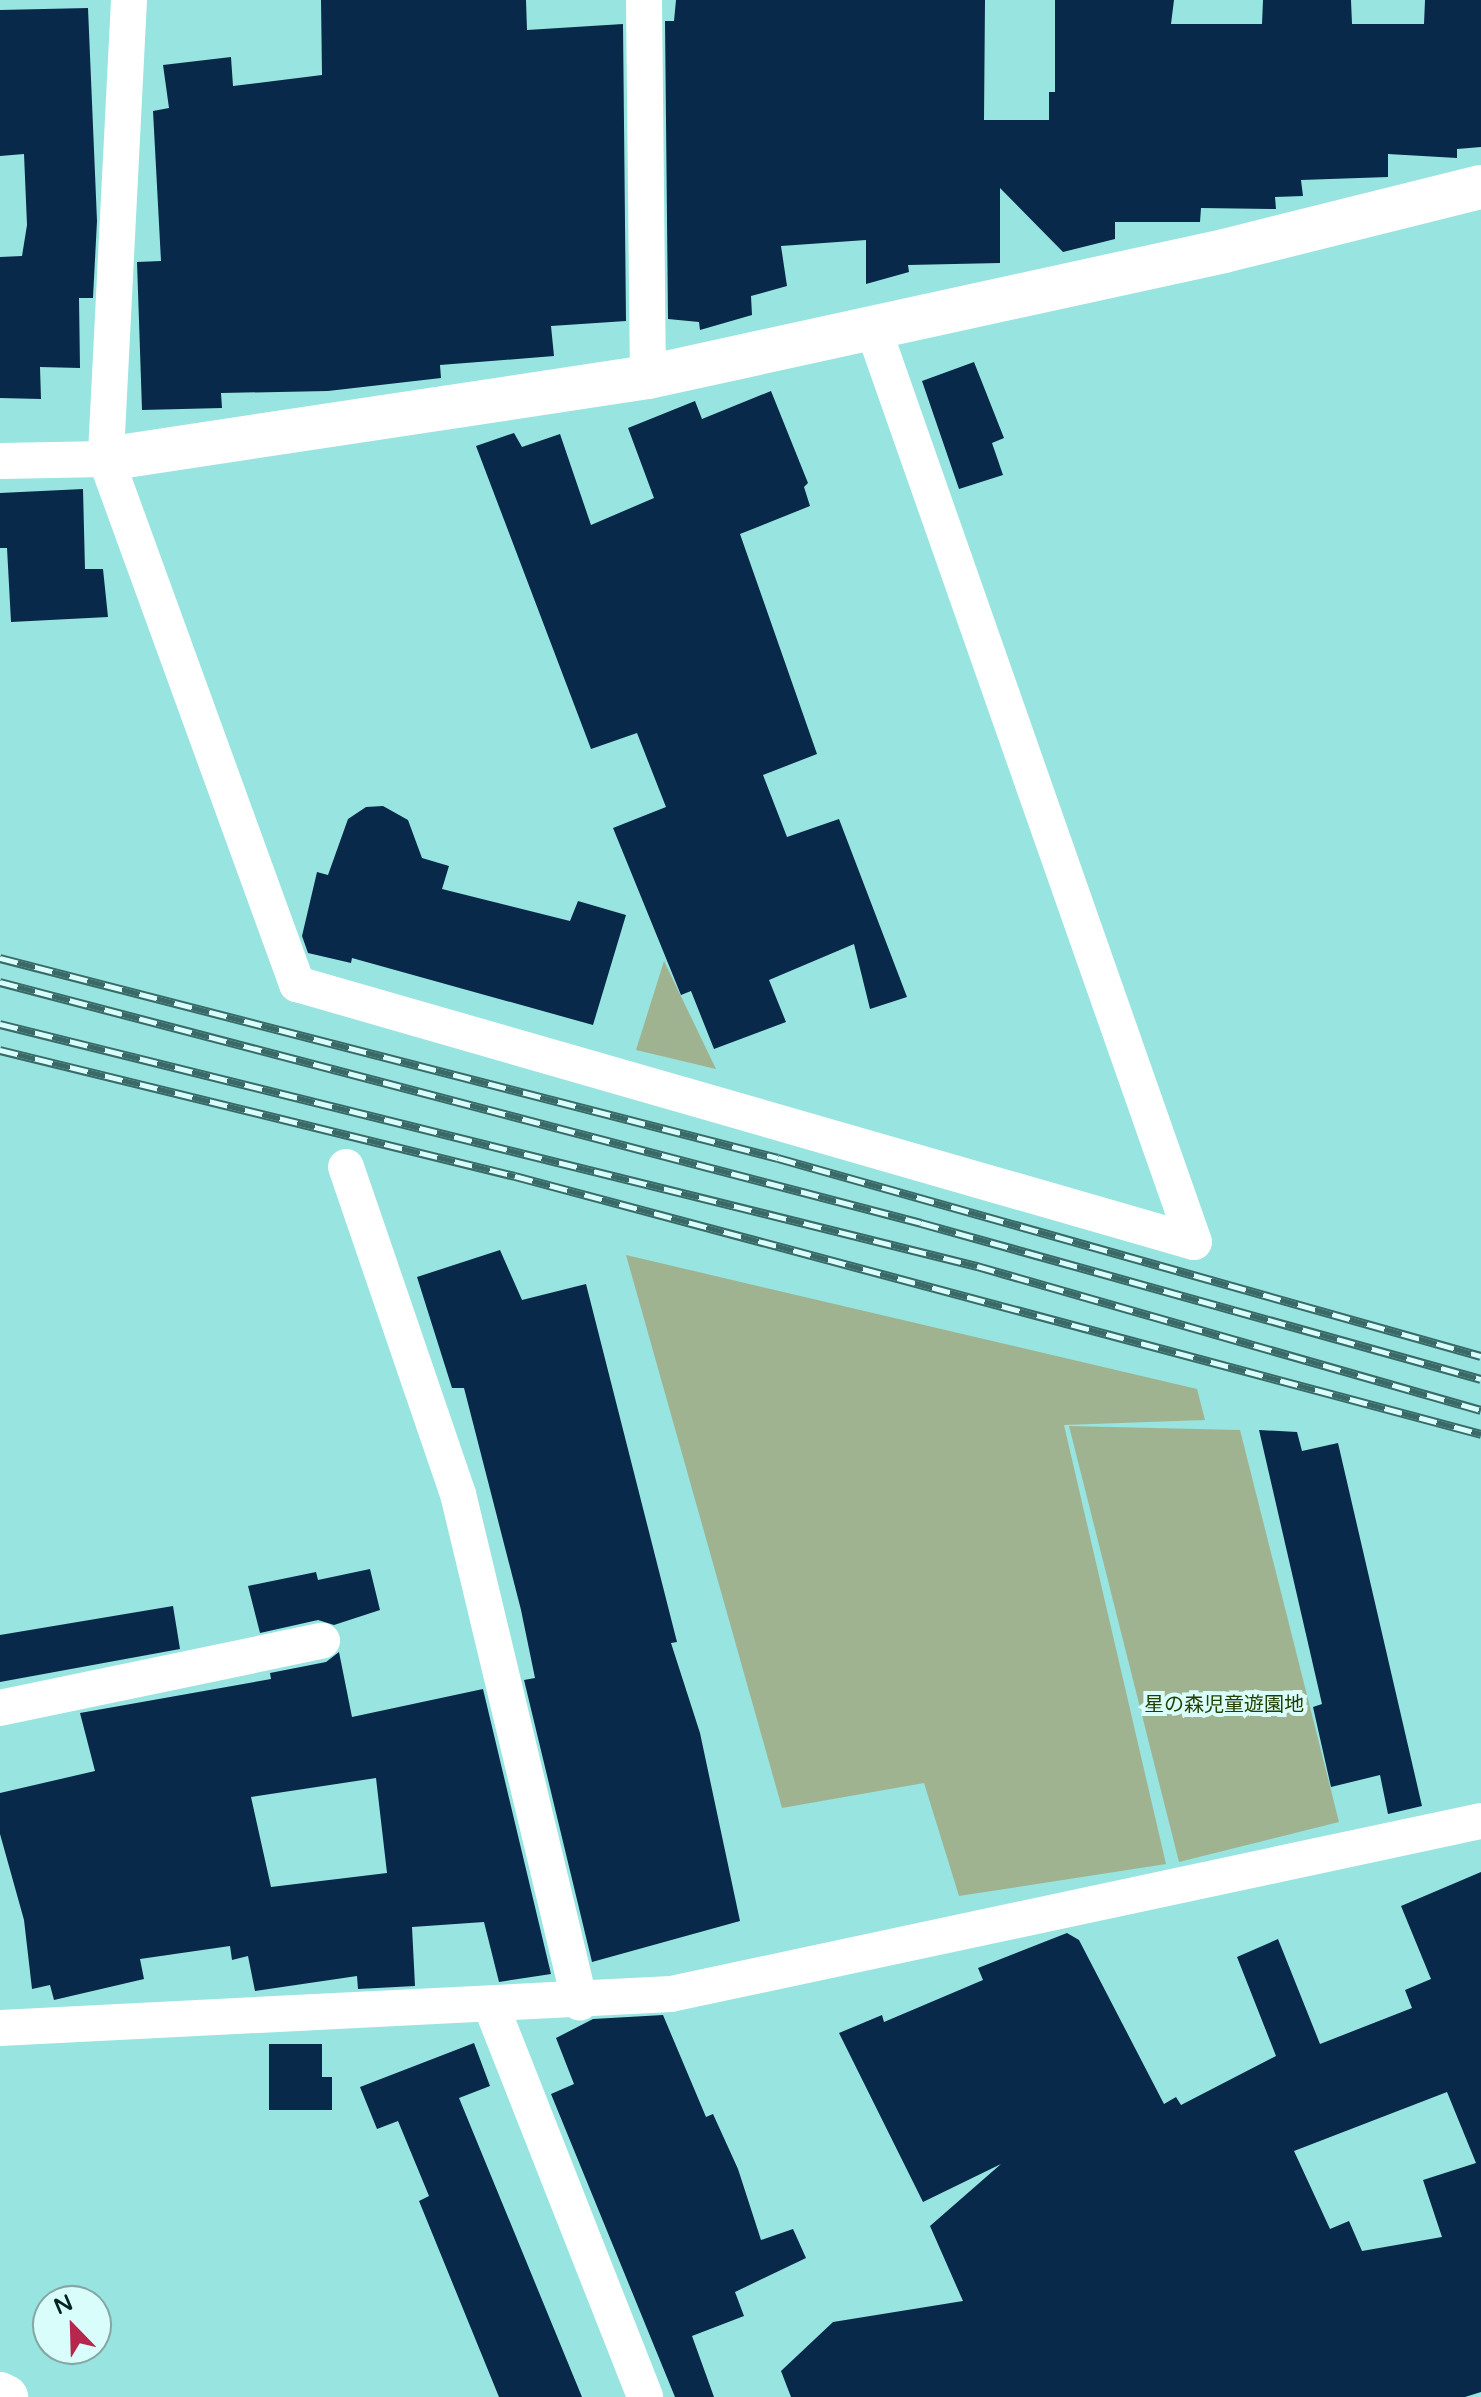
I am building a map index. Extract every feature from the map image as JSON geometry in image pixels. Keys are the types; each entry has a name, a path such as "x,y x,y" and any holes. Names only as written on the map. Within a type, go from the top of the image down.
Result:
{"street":[{"path":"129,0 106,459 297,984 1194,1242 874,331"},
{"path":"644,0 648,377"},
{"path":"0,461 106,459 648,377 874,331 1481,187"},
{"path":"346,1167 462,1508 580,2003"},
{"path":"0,1708 322,1641"},
{"path":"0,2028 492,2008 671,1994 1481,1821"},
{"path":"492,2008 645,2397"},
{"path":"0,2394 6,2397"}],"green space":[{"path":"664,961 716,1069 636,1050"},
{"path":"626,1255 1197,1389 1205,1420 1064,1425 1166,1864 959,1896 924,1783 782,1808"},
{"name":"星の森児童遊園地","path":"1069,1426 1240,1430 1339,1822 1179,1862"}],"building":[{"path":"321,0 526,0 527,30 623,24 626,321 551,326 554,356 440,365 441,378 328,391 221,393 222,408 142,410 137,262 161,261 153,111 169,108 163,65 231,57 233,86 322,75"},
{"path":"676,0 985,0 984,120 1049,120 1049,92 1055,92 1055,0 1174,0 1171,24 1262,24 1263,0 1351,0 1352,24 1424,24 1425,0 1481,0 1481,147 1457,149 1457,158 1388,154 1388,177 1301,180 1303,196 1275,197 1276,209 1201,208 1200,222 1115,222 1115,239 1063,252 1000,188 1000,263 908,265 909,272 866,284 866,240 781,246 787,286 751,296 752,315 700,330 699,322 668,319 665,21 674,21"},
{"path":"88,8 97,221 93,298 79,298 80,368 40,367 41,399 0,398 0,257 22,256 27,225 24,154 0,156 0,10"},
{"path":"974,362 1004,438 992,443 1003,475 959,489 922,381"},
{"path":"771,391 808,483 804,487 810,506 740,534 817,754 763,775 787,837 839,819 907,997 870,1009 854,944 769,980 786,1022 714,1049 691,991 681,995 613,828 666,807 637,733 591,749 476,446 514,433 522,447 560,434 591,525 654,498 628,428 695,401 702,419"},
{"path":"83,489 85,569 103,569 108,617 11,622 7,548 0,548 0,493"},
{"path":"383,806 408,820 422,858 449,866 442,889 570,921 578,901 626,915 593,1025 352,958 351,963 308,953 302,936 317,872 328,875 348,819 366,807"},
{"path":"500,1250 522,1300 586,1284 677,1642 671,1643 700,1733 740,1921 592,1962 524,1680 535,1678 521,1610 464,1388 452,1388 417,1277"},
{"path":"1259,1430 1297,1432 1302,1451 1338,1443 1422,1806 1388,1814 1380,1775 1331,1787 1313,1707 1322,1704"},
{"path":"370,1569 380,1610 334,1625 318,1620 260,1633 248,1586 316,1572 318,1580"},
{"path":"173,1606 180,1649 0,1682 0,1635"},
{"path":"339,1652 352,1717 483,1689 551,1974 499,1982 484,1922 412,1927 415,1986 358,1989 357,1976 255,1991 248,1956 232,1960 230,1946 140,1959 144,1979 54,2000 50,1985 32,1989 24,1920 0,1834 0,1793 95,1771 80,1713 271,1679 270,1673 326,1662","holes":["376,1778 387,1873 271,1887 251,1797"]},
{"path":"1481,1872 1481,2392 1465,2397 791,2397 781,2371 833,2322 963,2301 930,2226 1001,2164 923,2202 839,2033 882,2015 884,2022 983,1980 978,1968 1067,1933 1079,1940 1164,2104 1176,2097 1181,2105 1276,2056 1237,1957 1278,1939 1320,2044 1412,2008 1405,1990 1431,1979 1401,1906","holes":["1447,2092 1476,2163 1423,2180 1442,2237 1362,2251 1349,2221 1330,2229 1294,2151"]},
{"path":"663,2015 706,2117 713,2114 738,2169 761,2240 793,2229 806,2258 735,2292 744,2316 692,2336 714,2397 675,2397 551,2094 574,2084 556,2038 593,2019"},
{"path":"474,2043 490,2086 459,2098 582,2397 499,2397 419,2201 429,2196 398,2121 377,2129 360,2087"},
{"path":"269,2044 322,2044 322,2077 332,2077 332,2110 269,2110"}],"railway":[{"path":"0,958 778,1158 1481,1356"},
{"path":"0,982 921,1223 1481,1379"},
{"path":"0,1024 977,1266 1481,1410"},
{"path":"0,1050 515,1176 1481,1434"}]}
